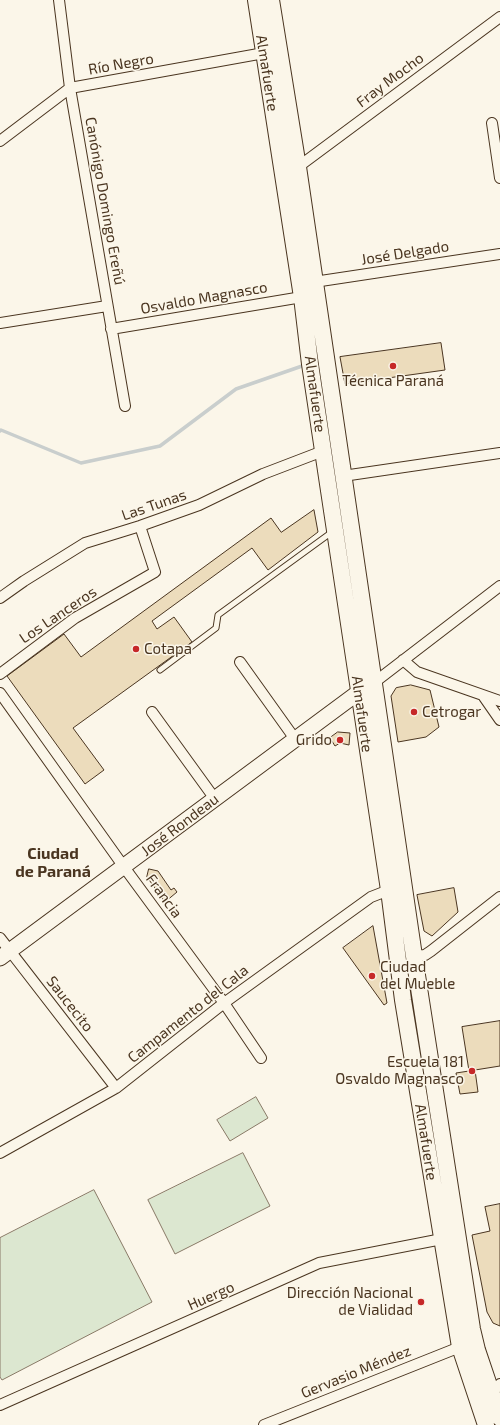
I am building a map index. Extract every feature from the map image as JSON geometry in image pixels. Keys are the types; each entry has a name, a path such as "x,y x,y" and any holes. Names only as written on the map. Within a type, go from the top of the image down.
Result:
{"main road":[{"name":"Almafuerte","path":"256,0 302,297 310,364 389,890 403,1000 460,1347 486,1425"},
{"name":"Almafuerte","path":"271,0 298,167 414,956 472,1329 477,1350 496,1388 500,1418"}],"street":[{"name":"Canónigo Domingo Ereñú","path":"59,0 70,88 124,406"},
{"name":"Fray Mocho","path":"298,167 500,17"},
{"name":"Río Negro","path":"0,141 70,88 264,53"},
{"path":"492,123 500,178"},
{"name":"José Delgado","path":"314,282 500,254"},
{"name":"Osvaldo Magnasco","path":"111,329 302,297"},
{"path":"0,323 108,306"},
{"name":"Las Tunas","path":"0,598 24,581 85,543 140,526 199,505 263,474 323,451"},
{"path":"343,476 500,453"},
{"name":"Los Lanceros","path":"0,674 75,618 155,572 140,526"},
{"path":"359,692 374,683 500,586"},
{"path":"403,660 417,672 484,697 500,701"},
{"path":"240,662 295,739"},
{"name":"José Rondeau","path":"4,954 124,867 359,692"},
{"name":"Francia","path":"0,693 124,867 224,1003 261,1058"},
{"path":"484,697 500,720"},
{"path":"152,712 215,799"},
{"name":"Campamento del Cala","path":"0,1153 116,1088 224,1003 371,897 389,890"},
{"path":"414,956 425,955 431,951 500,898"},
{"name":"Saucecito","path":"0,938 4,954 116,1088"},
{"name":"Huergo","path":"0,1406 319,1263 442,1239"},
{"name":"Gervasio Méndez","path":"264,1425 460,1347"}],"lane":[{"path":"160,670 216,628 218,615 335,530"}],"green space":[{"path":"256,1097 268,1118 230,1141 217,1120"},
{"path":"243,1153 270,1206 175,1254 148,1200"},
{"path":"94,1190 152,1302 2,1380 0,1377 0,1238"}],"building":[{"name":"Técnica Paraná","path":"441,343 445,370 345,384 340,357"},
{"name":"Cotapa","path":"314,510 318,532 268,570 252,548 152,621 157,629 174,617 192,642 73,728 104,770 85,784 7,676 64,634 81,657 271,518 281,532"},
{"name":"Cetrogar","path":"411,685 430,690 439,727 426,737 398,742 391,696 396,688"},
{"name":"Grido","path":"338,732 350,733 349,745 340,743 335,746 330,738"},
{"path":"149,869 158,871 171,890 174,888 177,892 165,902 147,877"},
{"path":"454,888 458,912 432,936 424,931 417,895"},
{"name":"Ciudad del Mueble","path":"373,926 387,1003 384,1005 343,948"},
{"path":"500,1021 500,1066 475,1070 478,1092 460,1094 456,1073 469,1071 462,1027"},
{"path":"500,1204 500,1326 493,1323 487,1312 472,1235 490,1231 485,1207"}],"waterway":[{"path":"0,431 1,430 81,463 160,446 236,389 305,365"}],"place":[{"name":"Técnica Paraná","path":"393,366"},
{"name":"Cotapa","path":"136,649"},
{"name":"Cetrogar","path":"414,712"},
{"name":"Grido","path":"340,740"},
{"name":"Ciudad del Mueble","path":"372,976"},
{"name":"Escuela 181 Osvaldo Magnasco","path":"472,1071"},
{"name":"Dirección Nacional de Vialidad","path":"421,1302"}],"district":[{"name":"Ciudad de Paraná","path":"53,863"}]}
